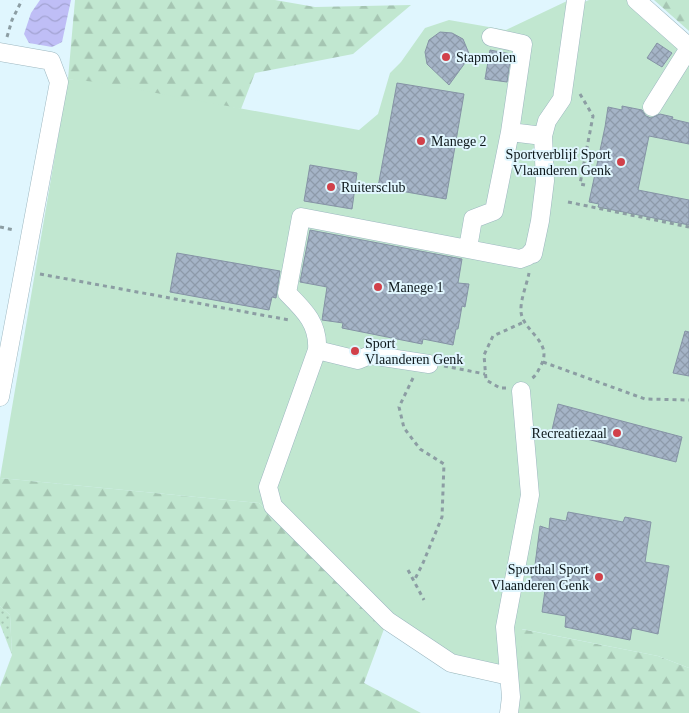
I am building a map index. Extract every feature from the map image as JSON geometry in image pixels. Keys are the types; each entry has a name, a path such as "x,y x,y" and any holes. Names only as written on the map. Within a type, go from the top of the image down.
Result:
{"street":[{"path":"509,676 451,662 388,621 273,506 268,487 317,350 318,338 308,313 287,292 301,217 520,259 534,252 545,181 544,136 547,121 562,99 576,0"},
{"path":"636,0 689,48 652,107"},
{"path":"468,248 473,219 494,211 510,132 523,44 491,37"},
{"path":"0,52 51,61 59,82 0,397"},
{"path":"510,132 544,136"},
{"path":"317,350 358,360 370,355 424,364"},
{"path":"509,713 511,697 505,627 530,495 521,390"}],"path":[{"path":"566,70 593,116 580,184 585,185"},
{"path":"568,202 689,227"},
{"path":"524,322 493,336 484,355 486,380 500,388 521,390 534,378 543,362 544,349 537,336 524,322 521,310 534,252"},
{"path":"24,271 152,293 312,324"},
{"path":"543,362 645,399 689,400"},
{"path":"414,581 442,517 444,464 420,449 404,428 399,407 424,364 461,368 485,374"},
{"path":"408,570 424,600"}],"green space":[{"path":"75,0 275,0 315,7 411,5 353,54 255,73 241,109 68,79"},
{"name":"Sport Vlaanderen Genk","path":"589,0 629,0 689,53 689,668 658,656 522,629 520,687 452,673 384,629 259,503 0,478 68,79 96,82 359,130 378,114 390,73 401,62 425,28 449,20 506,30 567,1 582,3"},
{"path":"654,0 689,0 689,31"},
{"path":"0,478 259,503 384,629 364,683 421,713 0,713 0,687 12,655 10,615 0,606"},
{"path":"0,606 10,615 12,655 0,624"},
{"path":"521,629 658,656 689,668 689,713 518,713"}],"water":[{"path":"40,0 71,0 62,42 52,47 29,43 24,34 31,13"}],"building":[{"name":"Stapmolen","path":"440,32 452,33 463,39 470,56 449,85 427,64 425,52 429,40"},
{"path":"657,43 672,53 662,67 647,58"},
{"path":"490,50 511,54 507,82 485,79"},
{"name":"Manege 2","path":"397,83 464,94 446,199 378,187"},
{"name":"Sportverblijf Sport Vlaanderen Genk","path":"622,106 642,110 646,116 651,118 660,114 689,123 689,144 649,136 638,190 689,200 689,225 598,207 599,204 589,202 608,107 622,110"},
{"name":"Ruitersclub","path":"310,165 357,173 352,209 304,201"},
{"name":"Manege 1","path":"310,230 462,259 458,283 469,284 465,307 462,306 453,345 423,339 422,344 342,328 343,323 322,320 327,287 300,282"},
{"path":"177,253 280,271 276,298 272,297 269,310 170,292"},
{"path":"685,331 689,332 689,376 673,373"},
{"name":"Recreatiezaal","path":"558,404 682,437 676,462 552,430"},
{"name":"Sporthal Sport Vlaanderen Genk","path":"568,512 623,522 625,517 651,522 645,562 669,566 658,634 632,628 630,640 565,627 566,616 542,612 545,590 530,587 540,526 549,529 550,518 566,521"}],"place":[{"name":"Stapmolen","path":"446,57"},
{"name":"Manege 2","path":"421,141"},
{"name":"Sportverblijf Sport Vlaanderen Genk","path":"621,162"},
{"name":"Ruitersclub","path":"331,187"},
{"name":"Manege 1","path":"378,287"},
{"name":"Sport Vlaanderen Genk","path":"355,351"},
{"name":"Recreatiezaal","path":"617,433"},
{"name":"Sporthal Sport Vlaanderen Genk","path":"599,577"}]}
